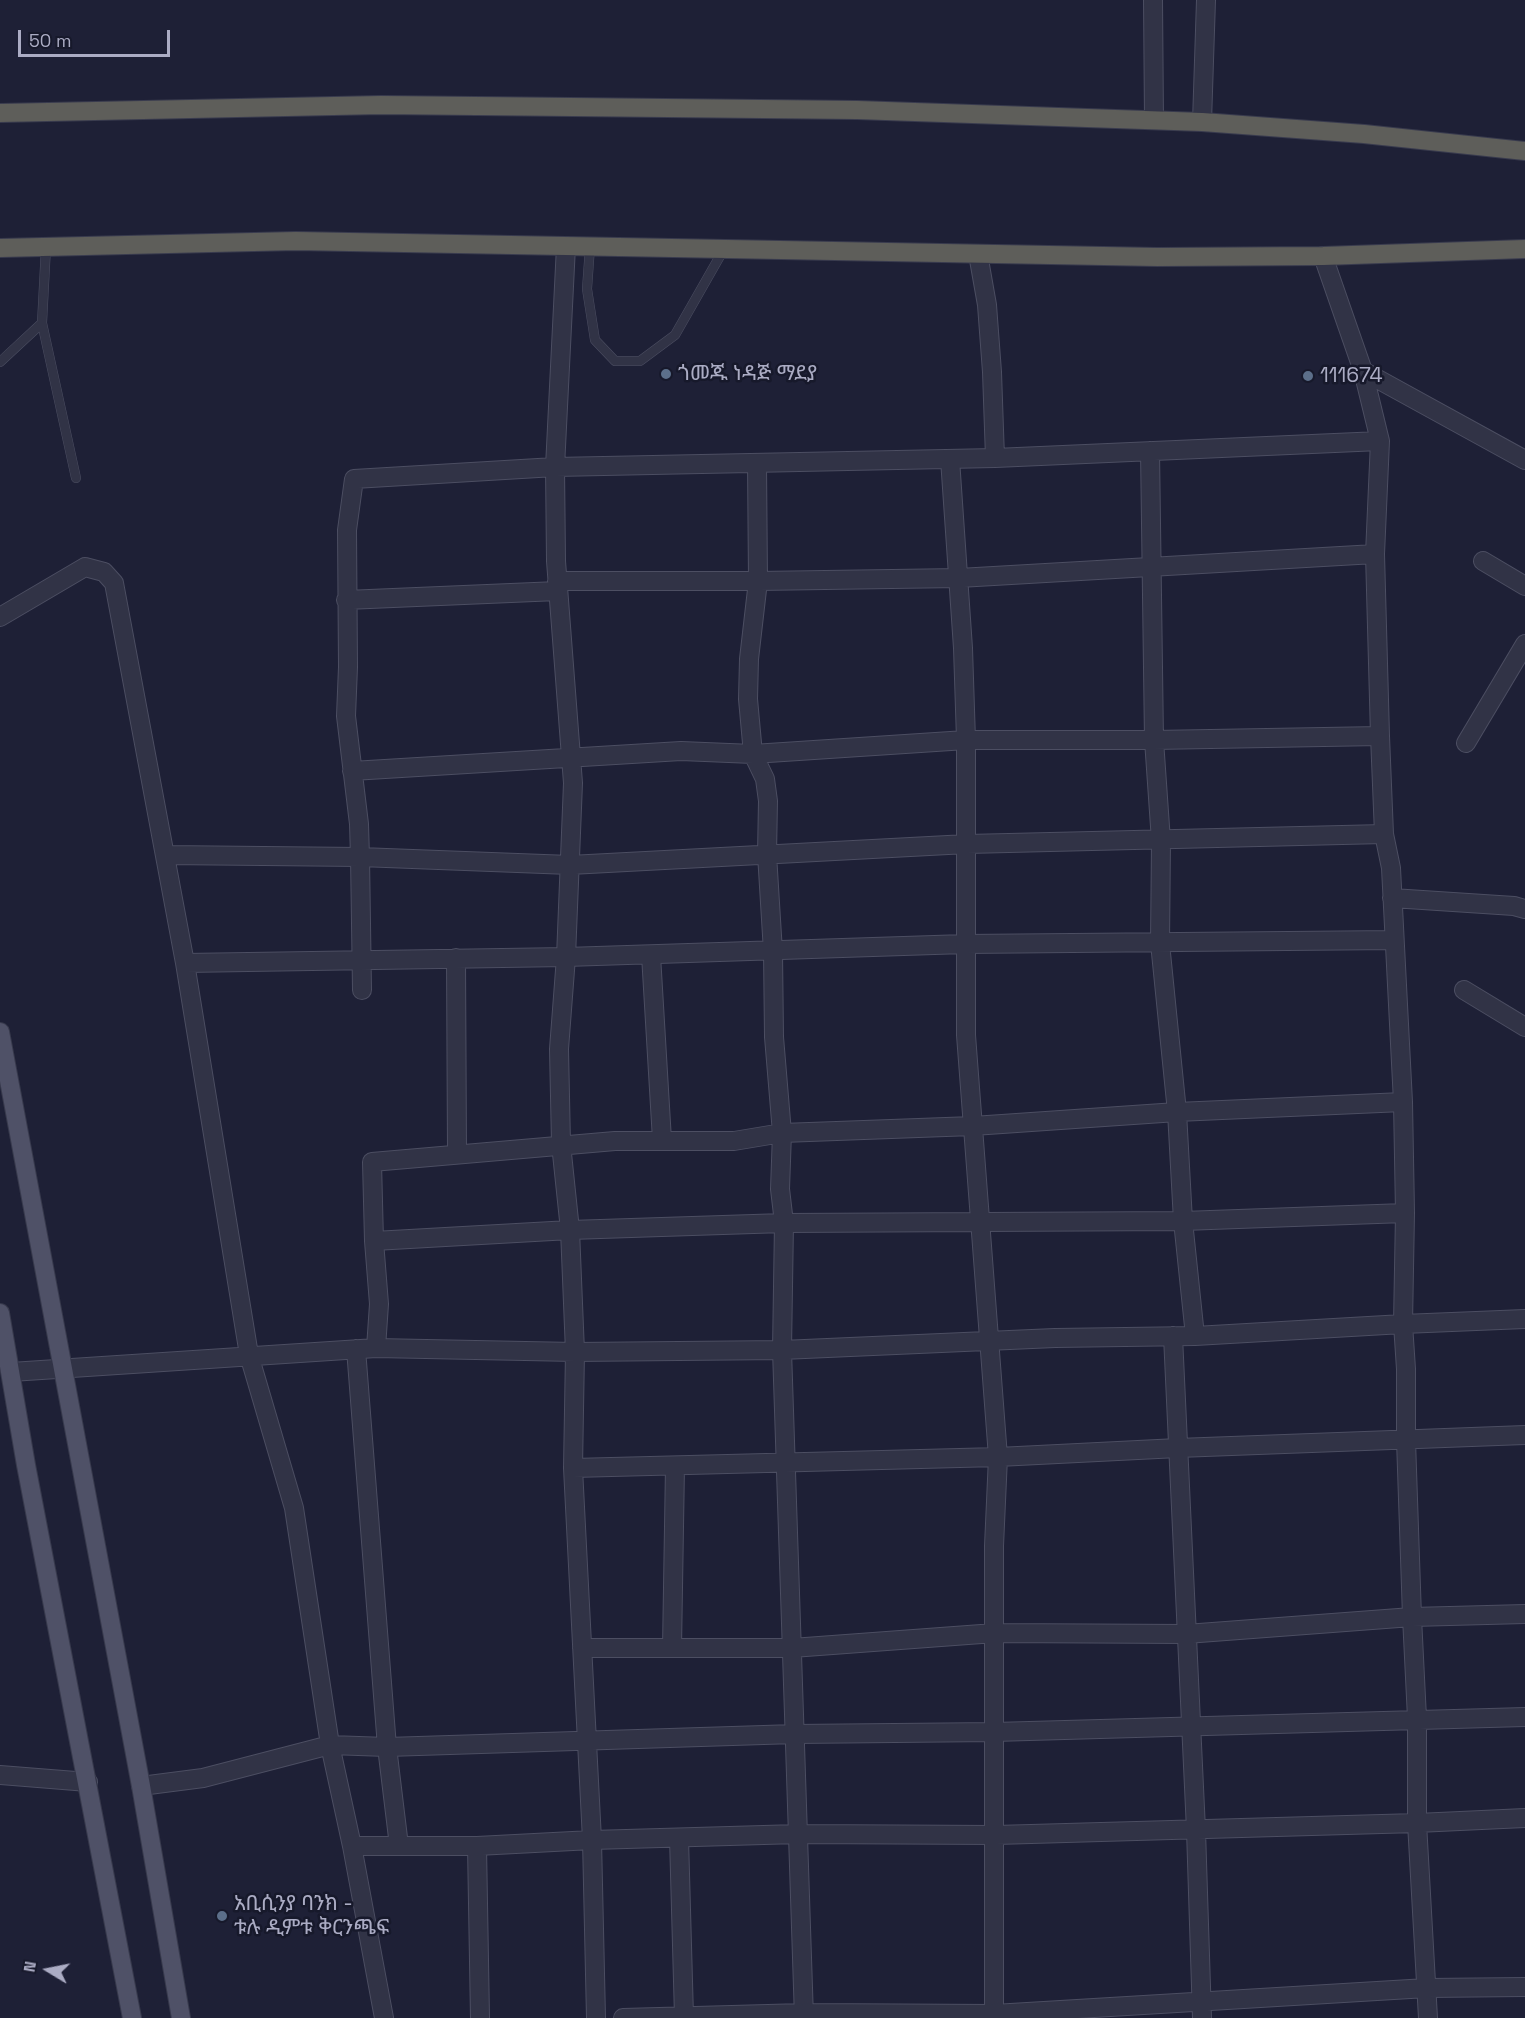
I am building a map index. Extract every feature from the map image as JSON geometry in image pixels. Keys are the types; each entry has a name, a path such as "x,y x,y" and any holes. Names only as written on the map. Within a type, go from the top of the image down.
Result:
{"highway":[{"path":"0,113 381,105 857,110 1202,122 1364,134 1525,151"},
{"path":"0,248 296,241 1157,257 1323,256 1525,249"}],"main road":[{"path":"0,1032 141,1786 181,2018"},
{"path":"0,1313 26,1464 132,2018"}],"street":[{"path":"1153,0 1154,120"},
{"path":"1202,122 1206,0"},
{"path":"567,246 555,467 558,586 573,783 566,957 559,1049 561,1144 570,1230 575,1352 573,1468 592,1840 596,2018"},
{"path":"978,254 987,305 995,458"},
{"path":"1323,256 1363,371 1380,441 1375,554 1380,736 1384,834 1391,868 1403,1102 1406,1213 1403,1324 1406,1369 1406,1440 1417,1718 1418,1823 1428,2018"},
{"path":"1363,371 1525,460"},
{"path":"362,990 359,824 346,716 347,530 354,479 555,467 995,458 1380,441"},
{"path":"1150,451 1154,740 1161,841 1160,942 1177,1112 1183,1221 1195,1336"},
{"path":"950,459 959,578 966,740 966,1035 998,1456 994,1546 996,1835 994,2016"},
{"path":"757,464 758,581 749,659 748,699 753,754 765,779 766,790 774,1037 782,1133 780,1189 784,1223 782,1350 804,2016"},
{"path":"346,600 558,586 959,578 1375,554"},
{"path":"1483,561 1525,586"},
{"path":"0,617 85,567 104,572 114,582 186,963 249,1355 294,1508 330,1745 352,1846 384,2018"},
{"path":"1466,743 1525,644"},
{"path":"352,771 681,751 753,754 966,740 1154,740 1380,736"},
{"path":"166,855 360,857 570,865 967,844 1384,834"},
{"path":"1392,898 1514,906 1525,909"},
{"path":"186,963 651,955 965,944 1394,940"},
{"path":"651,955 662,1140"},
{"path":"456,958 457,1153"},
{"path":"1464,990 1525,1027"},
{"path":"376,1348 379,1304 374,1241 372,1162 561,1144 662,1140 734,1141 782,1133 973,1126 1177,1112 1403,1102"},
{"path":"374,1241 570,1230 784,1223 1183,1221 1406,1213"},
{"path":"11,1372 376,1348 575,1352 782,1350 991,1341 1195,1336 1525,1319"},
{"path":"1173,1336 1196,1830 1201,2009"},
{"path":"356,1349 387,1747 399,1846"},
{"path":"573,1468 998,1456 1525,1435"},
{"path":"672,1648 675,1466"},
{"path":"582,1648 792,1648 995,1633 1186,1634 1412,1617 1525,1614"},
{"path":"141,1786 203,1778 330,1745 387,1747 795,1734 994,1732 1417,1718 1525,1717"},
{"path":"0,1775 88,1782"},
{"path":"352,1846 477,1846 798,1834 996,1835 1525,1818"},
{"path":"679,1838 684,2017"},
{"path":"477,1846 480,2018"},
{"path":"623,2018 994,2016 1201,2009 1427,1988 1525,1987"}],"lane":[{"path":"46,247 42,323 76,478"},
{"path":"590,247 586,289 595,340 615,361 640,361 675,335 724,249"},
{"path":"0,362 42,323"}],"place":[{"name":"ጎመጁ ነዳጅ ማደያ","path":"666,374"},
{"name":"111674","path":"1308,376"},
{"name":"አቢሲንያ ባንክ - ቱሉ ዲምቱ ቅርንጫፍ","path":"222,1916"}]}
